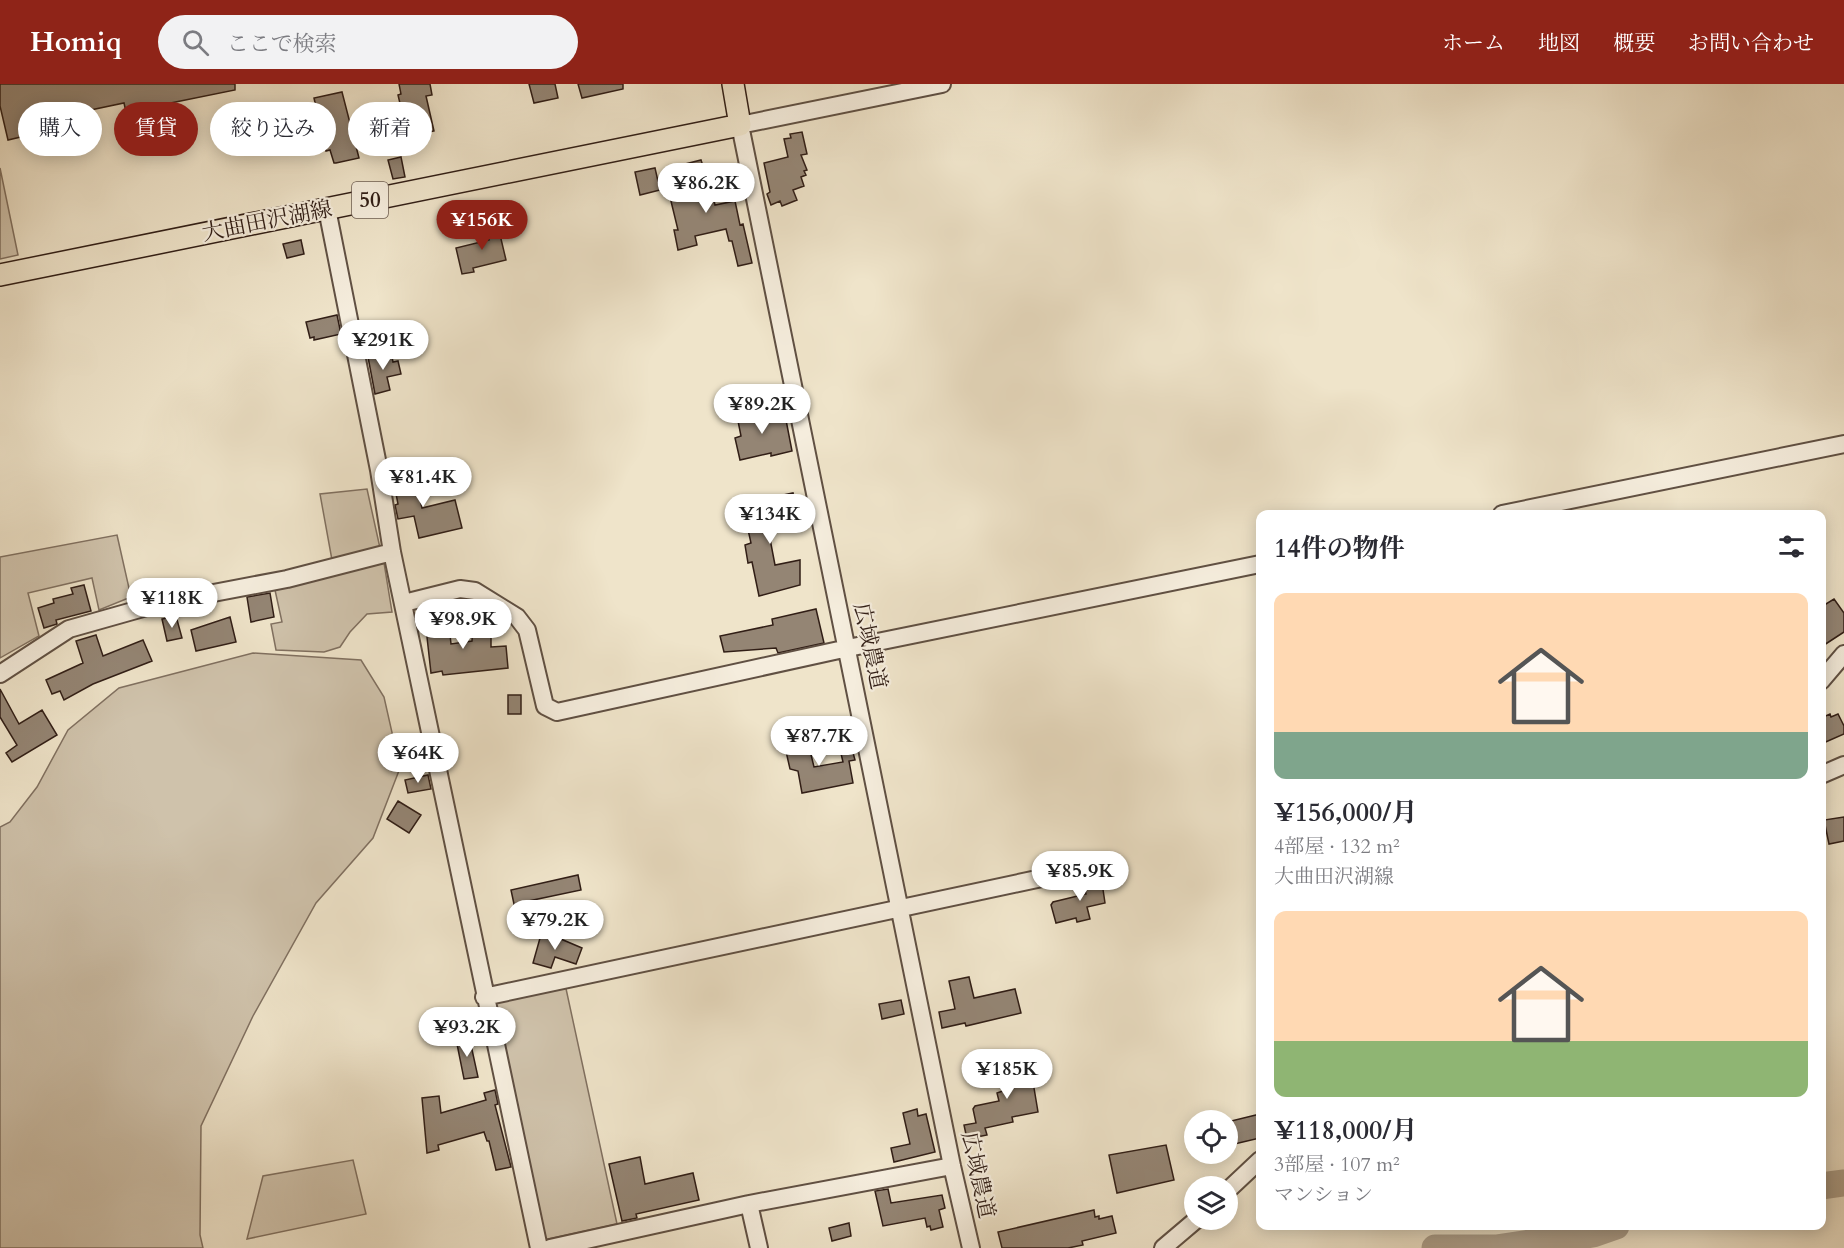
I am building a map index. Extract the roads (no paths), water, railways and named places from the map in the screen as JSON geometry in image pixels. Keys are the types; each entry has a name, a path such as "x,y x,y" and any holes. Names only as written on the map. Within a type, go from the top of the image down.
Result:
{"main road":[{"path":"733,84 740,124"},
{"name":"大曲田沢湖線","path":"0,275 740,124"}],"street":[{"path":"740,124 942,84"},
{"name":"広域農道","path":"740,124 952,1166 971,1248"},
{"path":"327,209 379,470 392,552 484,997 539,1248"},
{"path":"1522,510 1844,444"},
{"path":"0,674 69,629 161,603 287,579 392,552"},
{"path":"404,603 460,589 475,591 518,617 527,630 544,705 557,712 848,648 1256,565"},
{"path":"1826,675 1844,654"},
{"path":"1826,773 1844,765"},
{"path":"484,997 1103,865"},
{"path":"1238,1181 1256,1164"},
{"path":"550,1248 748,1204 952,1166"},
{"path":"748,1204 759,1248"},
{"path":"1163,1248 1184,1230"}],"waterway":[{"path":"1826,1185 1844,1183"},
{"path":"1435,1248 1496,1248 1593,1234 1604,1230"}]}
